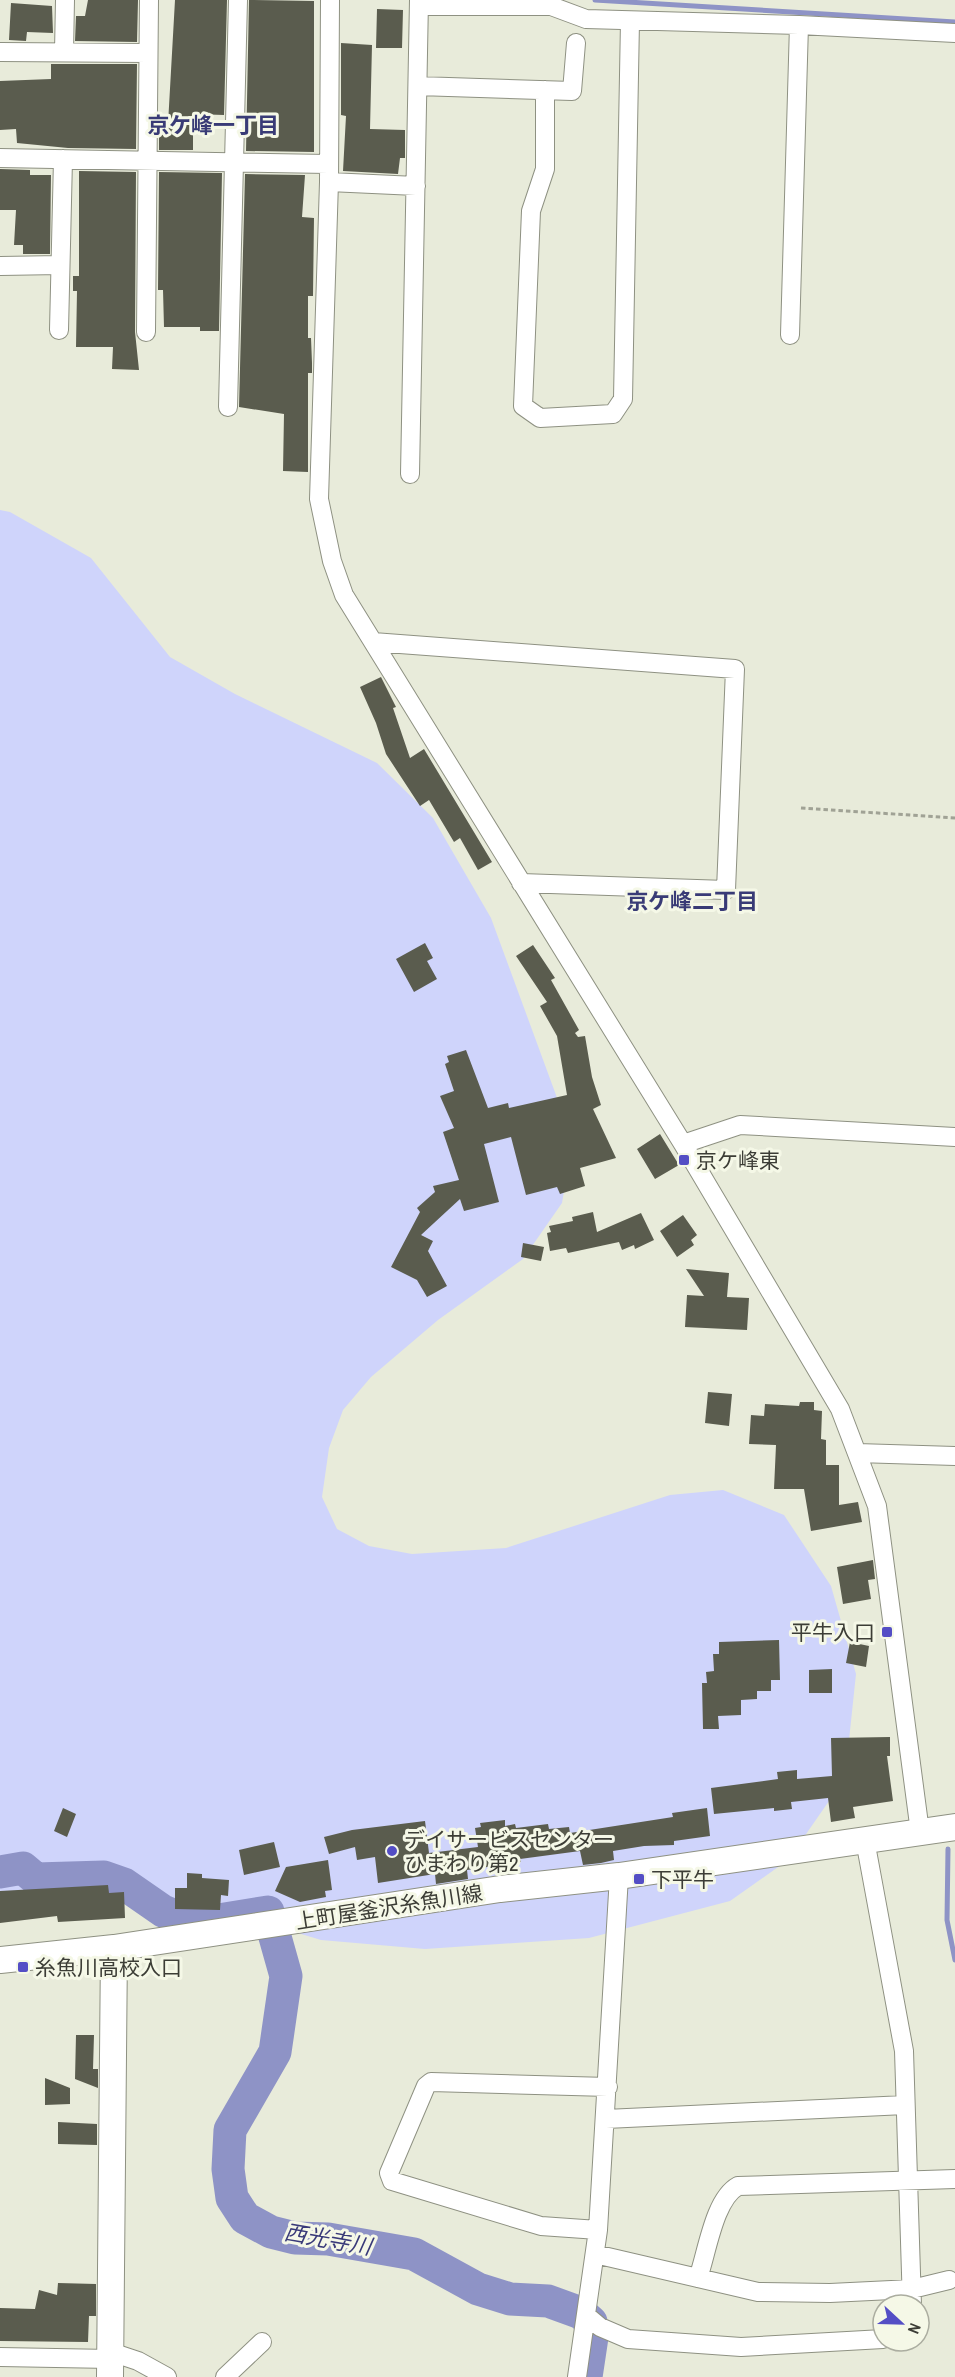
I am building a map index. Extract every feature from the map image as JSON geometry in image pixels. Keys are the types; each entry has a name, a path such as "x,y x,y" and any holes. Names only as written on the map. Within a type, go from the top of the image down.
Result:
{"main road":[{"name":"上町屋釜沢糸魚川線","path":"0,1960 114,1948 500,1889 619,1876 955,1827"},
{"path":"111,2363 114,1948"}],"street":[{"path":"64,52 65,0"},
{"path":"146,332 149,0"},
{"path":"228,407 238,0"},
{"path":"330,0 329,173 319,499 332,561 344,595 683,1144 840,1409 877,1506 920,1832"},
{"path":"410,474 419,3 548,3 586,19 799,25 955,33"},
{"path":"545,90 545,169 531,211 523,406 540,418 614,414 623,399 630,21"},
{"path":"790,335 799,25"},
{"path":"418,86 572,91 576,43"},
{"path":"0,52 148,53"},
{"path":"0,158 235,163 329,173 416,186"},
{"path":"59,330 63,159"},
{"path":"0,266 60,264"},
{"path":"373,642 735,669 726,890 521,883"},
{"path":"683,1144 740,1125 955,1137"},
{"path":"856,1453 955,1456"},
{"path":"865,1840 904,2051 912,2293"},
{"path":"577,2377 598,2230 619,1876"},
{"path":"598,2230 541,2226 392,2181 389,2173 426,2086 430,2082 608,2087"},
{"path":"606,2119 905,2105"},
{"path":"698,2278 710,2233 728,2191 738,2186 955,2179"},
{"path":"595,2254 758,2292 871,2295"},
{"path":"921,2293 949,2280"},
{"path":"587,2316 600,2327 628,2339 741,2347 871,2340"},
{"path":"225,2377 262,2342"},
{"path":"0,2357 111,2363 138,2361 167,2377"}],"path":[{"path":"801,808 955,818"}],"shaded area":[{"path":"0,510 10,512 91,558 170,657 235,694 377,763 433,818 491,918 556,1095 571,1150 562,1203 523,1259 438,1320 371,1377 343,1410 329,1448 322,1497 337,1529 369,1546 412,1554 506,1548 670,1495 723,1490 784,1515 831,1586 856,1674 845,1778 788,1860 730,1901 589,1938 425,1949 321,1940 228,1912 140,1895 16,1915 0,1921"}],"building":[{"path":"88,0 138,0 137,42 75,41 76,16 85,16"},
{"path":"175,0 227,0 224,115 193,114 193,150 159,150 159,124 168,124"},
{"path":"249,0 314,1 314,152 246,151"},
{"path":"11,3 52,6 53,33 27,32 26,41 9,40"},
{"path":"377,9 403,10 402,48 376,48"},
{"path":"341,43 372,45 370,129 405,130 405,158 400,158 398,174 343,171 346,116 341,115"},
{"path":"51,64 137,64 136,149 68,148 17,143 16,129 0,130 0,81 51,79"},
{"path":"0,169 30,170 30,175 51,175 50,254 23,254 23,245 14,245 16,210 0,210"},
{"path":"79,171 136,172 135,332 139,370 112,369 113,347 76,347 77,291 73,291 73,276 79,276"},
{"path":"159,172 222,173 219,331 200,331 200,327 164,327 163,290 158,290"},
{"path":"245,174 305,175 302,217 314,218 313,296 308,296 308,338 311,338 312,373 308,373 308,472 283,471 284,414 239,407"},
{"path":"381,677 396,707 393,708 410,758 424,749 492,862 478,870 460,838 454,842 429,800 420,806 386,754 376,723 360,687"},
{"path":"425,943 433,958 427,961 437,979 414,992 396,959"},
{"path":"533,945 555,978 551,980 579,1030 575,1033 578,1037 585,1036 592,1077 601,1105 593,1109 616,1158 580,1168 585,1186 560,1194 557,1187 526,1195 511,1137 484,1144 499,1202 464,1211 460,1199 421,1235 433,1241 428,1251 447,1286 427,1297 417,1280 391,1267 420,1212 417,1208 435,1192 433,1186 459,1180 443,1132 454,1128 440,1096 454,1091 445,1064 449,1062 447,1056 466,1050 488,1108 508,1103 509,1108 567,1095 557,1036 540,1006 547,1002 516,956"},
{"path":"660,1134 679,1165 655,1179 637,1149"},
{"path":"593,1212 597,1232 641,1213 654,1240 635,1249 634,1245 622,1250 619,1242 568,1253 566,1248 550,1251 547,1233 551,1232 549,1226 573,1221 572,1217"},
{"path":"683,1215 697,1235 691,1240 694,1245 677,1257 660,1231"},
{"path":"523,1243 544,1247 541,1261 521,1257"},
{"path":"686,1269 729,1273 727,1297 749,1298 747,1330 685,1327 687,1295 704,1296"},
{"path":"708,1392 732,1394 729,1426 705,1423"},
{"path":"800,1402 814,1402 814,1410 822,1411 821,1439 826,1440 826,1465 839,1465 839,1505 858,1502 862,1522 811,1531 804,1489 774,1489 776,1445 749,1444 751,1415 764,1416 765,1404 799,1406"},
{"path":"873,1560 875,1579 868,1580 871,1599 843,1604 837,1567"},
{"path":"779,1640 780,1680 771,1680 771,1691 757,1691 757,1699 741,1700 741,1715 718,1716 719,1729 703,1729 702,1683 707,1683 706,1672 714,1671 713,1654 719,1654 719,1642"},
{"path":"850,1642 869,1646 866,1667 846,1663"},
{"path":"832,1669 832,1693 809,1693 809,1670"},
{"path":"890,1737 890,1756 887,1756 893,1801 853,1807 855,1818 831,1822 828,1798 791,1802 792,1809 774,1811 774,1808 714,1814 711,1788 778,1779 777,1772 797,1770 797,1779 832,1776 831,1738"},
{"path":"63,1808 76,1814 67,1837 54,1831"},
{"path":"707,1808 710,1836 674,1841 674,1845 644,1846 613,1851 614,1860 601,1863 583,1865 580,1851 520,1859 521,1862 467,1870 468,1879 436,1884 435,1874 378,1883 375,1857 357,1860 355,1847 329,1854 324,1837 352,1830 425,1821 429,1853 478,1847 475,1828 481,1827 480,1823 505,1820 505,1826 515,1824 516,1828 548,1824 549,1829 569,1827 570,1833 673,1817 672,1813"},
{"path":"274,1842 280,1867 244,1875 239,1850"},
{"path":"328,1860 332,1890 325,1891 326,1897 300,1902 275,1891 286,1867"},
{"path":"187,1873 202,1874 202,1878 229,1880 228,1896 221,1895 220,1910 175,1909 175,1888 187,1888"},
{"path":"108,1885 109,1893 124,1892 125,1918 58,1922 57,1916 0,1923 0,1891"},
{"path":"76,2035 94,2035 93,2069 98,2069 98,2088 75,2079"},
{"path":"45,2078 70,2088 70,2104 45,2105"},
{"path":"58,2122 97,2124 97,2145 58,2144"},
{"path":"58,2283 96,2284 96,2316 89,2316 88,2342 0,2341 0,2308 35,2309 39,2290 57,2295"}],"waterway":[{"path":"595,0 955,22"},
{"path":"948,1849 947,1920 955,1960"},
{"name":"西光寺川","path":"0,1872 23,1868 36,1879 104,1877 124,1884 163,1911 194,1924 268,1912 286,1976 275,2052 230,2130 228,2169 232,2198 245,2218 271,2232 295,2238 328,2239 414,2254 478,2289 510,2299 548,2301 581,2313 591,2322 592,2337 586,2377"}],"place":[{"name":"京ケ峰東","path":"684,1160"},
{"name":"平牛入口","path":"887,1632"},
{"name":"デイサービスセンター ひまわり第2","path":"392,1851"},
{"name":"下平牛","path":"639,1879"},
{"name":"糸魚川高校入口","path":"23,1967"}],"district":[{"name":"京ケ峰一丁目","path":"213,125"},
{"name":"京ケ峰二丁目","path":"692,901"}]}
